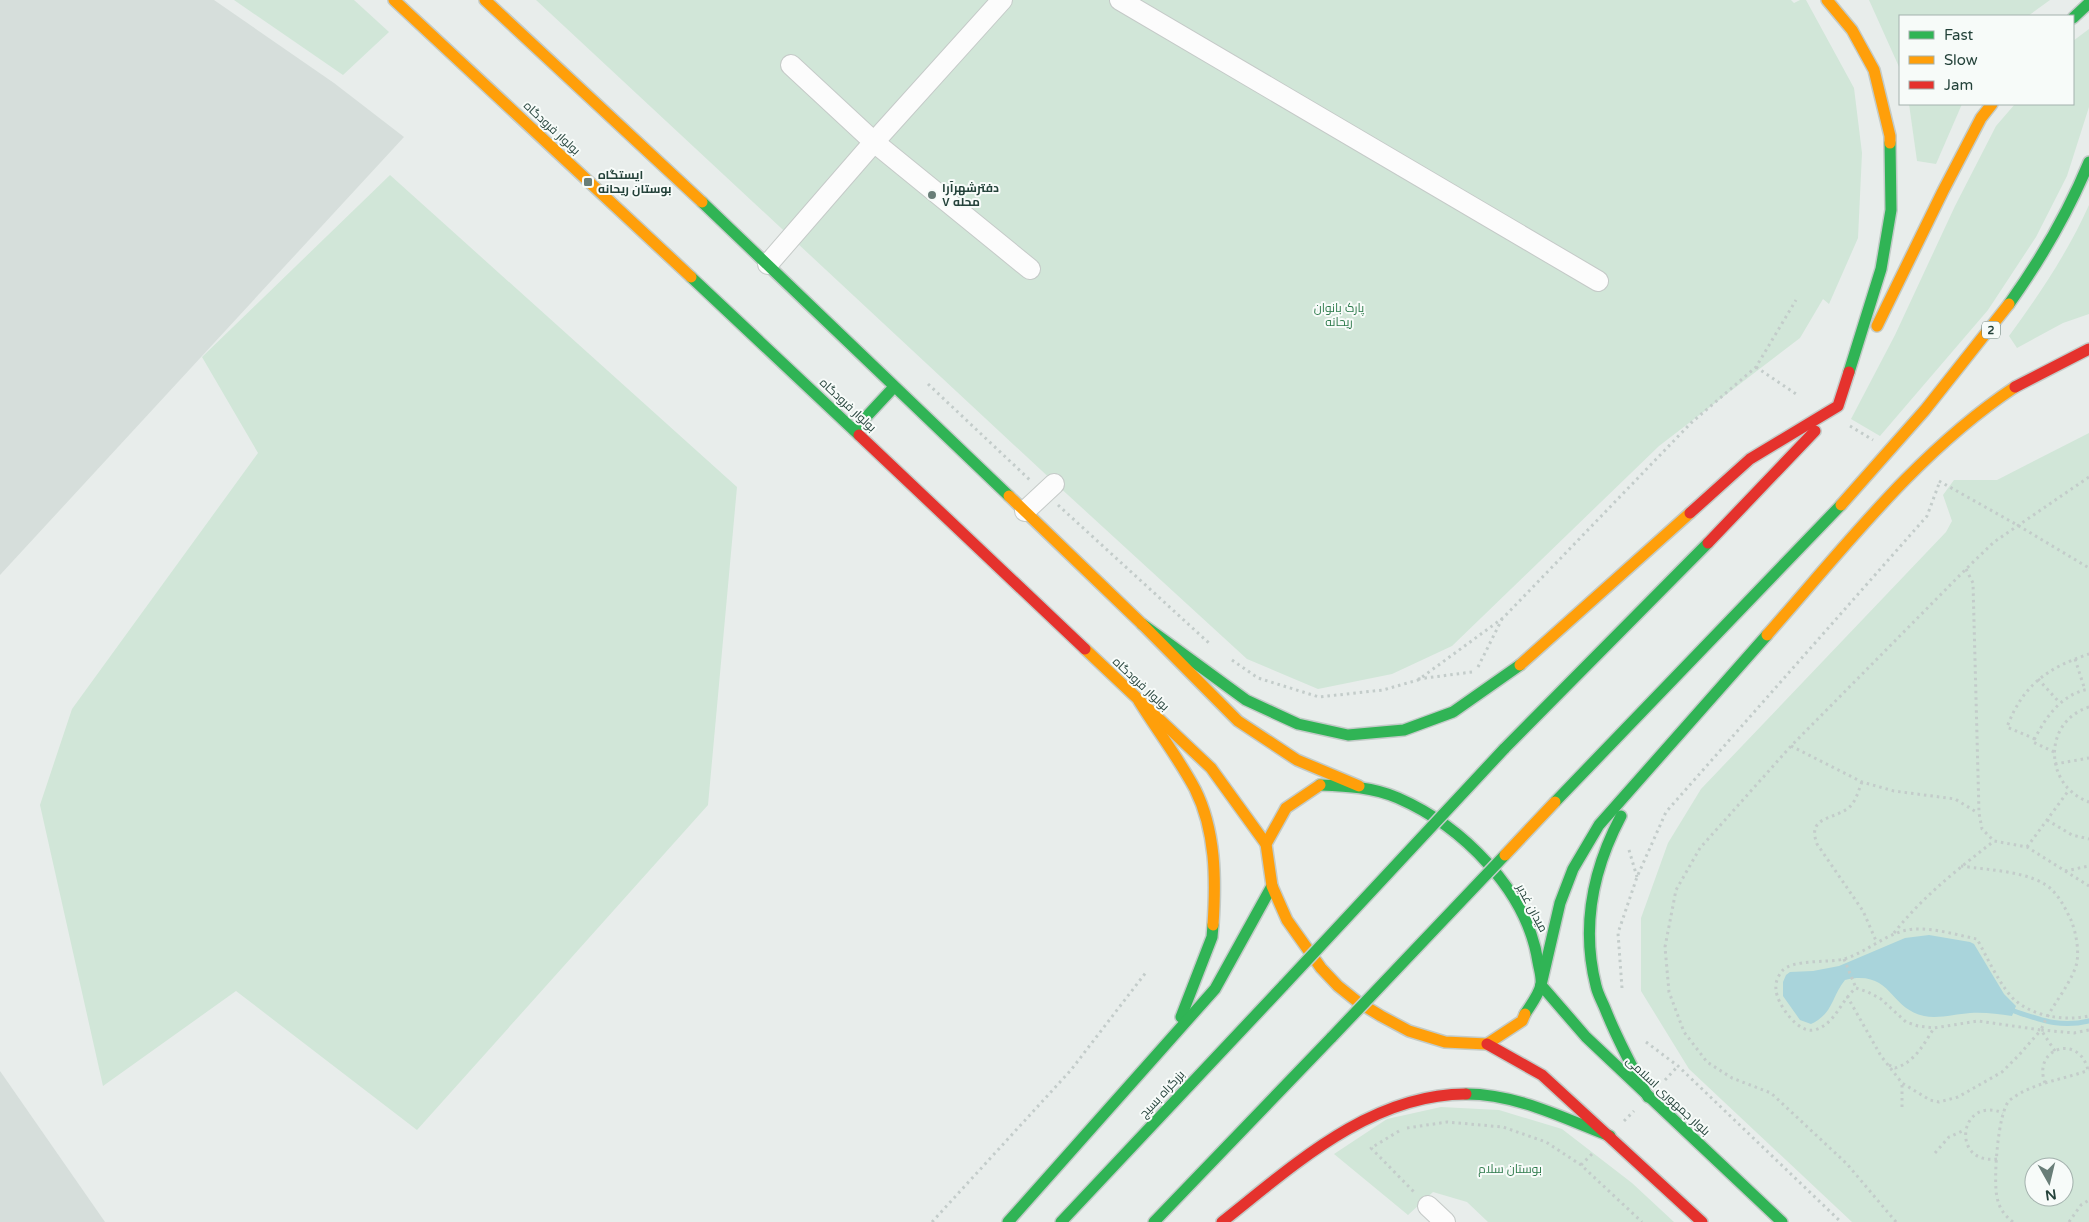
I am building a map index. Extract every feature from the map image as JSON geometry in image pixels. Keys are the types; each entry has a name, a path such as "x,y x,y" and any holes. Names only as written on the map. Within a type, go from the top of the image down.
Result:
{"main road":[{"name":"بولوار فرودگاه","path":"394,0 854,430 1211,768 1266,844"},
{"path":"485,0 768,264 1142,624 1238,721 1297,760 1363,787"},
{"path":"1828,0 1852,30 1874,70 1890,136 1891,210 1881,269 1838,406"},
{"path":"2074,17 2089,3"},
{"path":"1142,624 1246,700 1298,724 1348,735 1404,730 1453,712 1510,673 1750,459 1838,406 1943,191 1981,118 1991,105"},
{"name":"2","path":"1866,480 1931,406 2002,317 2049,245 2082,180 2089,162"},
{"path":"1487,1044 1522,1021 1541,985 1560,903 1573,869 1598,826 1902,482 1937,448 1977,414 2032,377 2089,349"},
{"path":"854,430 894,387"},
{"name":"بزرگراه بسیج","path":"1061,1222 1504,749 1763,487 1838,406"},
{"path":"1154,1222 1866,480 1914,440"},
{"path":"1139,700 1195,790 1210,832 1216,884 1212,937 1172,1038"},
{"path":"1639,781 1610,837 1594,886 1588,937 1596,987 1614,1031 1648,1097"},
{"name":"میدان غدیر","path":"1266,844 1286,808 1320,785 1363,787 1398,798 1456,832 1487,861 1520,909 1535,943 1541,985"},
{"path":"1266,844 1272,886 1287,920 1304,946 1332,980 1358,1002 1409,1031 1445,1042 1487,1044 1542,1075 1702,1222"},
{"path":"1008,1222 1215,990 1272,886"},
{"name":"بلوار جمهوری اسلامی","path":"1541,985 1586,1037 1782,1222"},
{"path":"1222,1222 1285,1173 1352,1125 1392,1106 1438,1094 1485,1094 1529,1105 1610,1136"}],"street":[{"path":"768,264 874,142 1002,0"},
{"path":"1120,0 1598,281"},
{"path":"791,65 874,142 1030,269"},
{"path":"1025,511 1050,489"},
{"path":"1428,1206 1445,1222"}],"path":[{"path":"1418,680 1503,618 1691,423 1756,367 1796,300"},
{"path":"1756,367 1796,394"},
{"path":"924,380 1050,489 1215,648"},
{"path":"1850,426 1876,442"},
{"path":"1896,1222 1847,1164 1771,1093 1732,1078 1707,1062 1684,1032 1669,992 1665,947 1676,890 1700,848 1791,746 1966,569 1994,542 2089,477"},
{"path":"1622,993 1618,932 1637,877 1666,812 1927,516 1940,481"},
{"path":"1949,486 2089,568"},
{"path":"1966,569 1973,583 1978,813 1982,829 1994,841 2027,847 2089,886"},
{"path":"1229,658 1258,678 1319,697 1383,690 1418,680 1476,671 1503,618"},
{"path":"2035,739 2007,727 2023,695 2038,679 2075,659 2089,654"},
{"path":"2054,752 2033,742 2042,724 2060,703 2087,690 2075,659"},
{"path":"2038,679 2060,703"},
{"path":"2089,707 2066,721 2056,741 2054,752 2055,764 2062,782 2069,790 2089,802"},
{"path":"1791,746 1862,782 1894,791 1956,799 1978,813"},
{"path":"2055,764 2089,758"},
{"path":"1862,782 1854,801 1847,809 1820,822 1814,829 1814,836 1817,844 1863,910 1877,943"},
{"path":"2027,847 2069,790"},
{"path":"2047,820 2072,835 2089,839"},
{"path":"1893,934 1912,909 1961,866 1994,841"},
{"path":"1626,842 1637,877"},
{"path":"1847,996 1888,1064 1902,1083 1930,1100 1938,1102 1949,1101 2002,1072 2020,1055 2041,1030 2047,1015 2071,977 2077,963 2075,929 2064,906 2053,891 2042,882 2028,877 1961,866"},
{"path":"2066,870 2089,866"},
{"path":"1856,988 1847,996 1836,1014 1826,1024 1814,1030 1804,1030 1797,1026 1784,1009 1775,990 1777,980 1783,970 1793,964 1844,959 1893,934 1914,929 1977,939 2002,982 2015,1000 2029,1009 2072,1020 2089,1016"},
{"path":"1844,959 1856,988 1881,999 1906,1022 1918,1026 1934,1028 1978,1021 2074,1033 2089,1030"},
{"path":"932,1222 1071,1070 1147,971"},
{"path":"1888,1064 1895,1068 1903,1066 1911,1060 1924,1045 1934,1028"},
{"path":"2041,1030 2055,1051"},
{"path":"1638,1037 1678,1066 1841,1222"},
{"path":"2013,1222 2003,1215 1996,1196 1996,1159 2003,1113 2008,1101 2022,1092 2045,1083 2089,1070 2082,1056 2077,1052 2070,1049 2055,1051 2044,1061 2042,1076 2045,1083"},
{"path":"1581,1165 1678,1066"},
{"path":"1902,1083 1902,1107"},
{"path":"1996,1159 1982,1159 1970,1151 1967,1145 1965,1130 1971,1118 1983,1111 1996,1110 2003,1113"},
{"path":"1428,1206 1371,1148 1403,1128 1447,1122 1503,1127 1546,1142 1581,1165 1642,1222"},
{"path":"1935,1153 1949,1137 1965,1130"},
{"path":"2069,1222 2082,1205 2089,1200"}],"shaded area":[{"path":"0,0 214,0 334,83 404,137 0,575"},
{"path":"0,1071 105,1222 0,1222"}],"green space":[{"path":"234,0 354,0 389,32 343,75"},
{"name":"پارک بانوان ریحانه","path":"536,0 1791,0 1794,3 1806,0 1854,88 1862,153 1858,238 1829,304 1823,299 1800,338 1659,446 1452,646 1392,674 1318,689 1247,659"},
{"path":"1869,0 2050,0 2029,15 1899,15 1899,67"},
{"path":"2089,29 2089,107 2067,176 2036,237 1988,310 1880,436 1851,419 1895,335 1955,206 1996,126 2014,105 2074,105 2074,40"},
{"path":"1909,105 1962,105 1936,164 1917,161"},
{"path":"390,175 737,487 708,805 417,1130 236,991 103,1086 40,805 72,709 258,453 202,357"},
{"path":"2089,205 2089,314 2063,323 2017,348 2009,336 2052,273 2072,240"},
{"path":"2089,433 2089,1222 1852,1222 1689,1069 1641,991 1641,918 1668,843 1701,789 1946,532 1952,521 1943,495 1954,480 1997,480"},
{"name":"بوستان سلام","path":"1441,1107 1499,1110 1562,1129 1632,1183 1674,1222 1488,1222 1467,1202 1433,1192 1408,1215 1334,1154 1387,1119"}],"water":[{"path":"1929,935 1974,944 2004,994 2016,1006 2012,1016 1975,1013 1941,1017 1924,1016 1912,1012 1881,985 1872,980 1860,978 1845,980 1828,1010 1811,1024 1800,1020 1783,996 1783,982 1786,975 1790,972 1813,971 1839,966 1905,938"}],"waterway":[{"path":"2014,1011 2051,1022 2069,1024 2089,1021"}],"traffic: fast":[{"path":"2074,17 2089,3"},
{"path":"1849,372 1881,269 1891,210 1890,143"},
{"path":"2009,304 2053,235 2089,162"},
{"path":"702,202 1009,496"},
{"path":"691,277 859,435"},
{"path":"854,430 894,387"},
{"path":"1555,802 1841,505"},
{"path":"1504,749 1708,543"},
{"path":"1142,624 1246,700 1298,724 1348,735 1404,730 1453,712 1520,665"},
{"path":"1541,985 1560,903 1573,869 1599,825 1767,635"},
{"path":"1284,985 1504,749"},
{"path":"1320,785 1369,789 1398,798 1422,810 1445,825 1468,843 1488,864 1506,886 1520,910 1531,935 1541,984 1537,995 1525,1014"},
{"path":"1621,816 1603,857 1592,899 1590,920 1592,964 1599,996 1648,1097"},
{"path":"1332,1037 1505,855"},
{"path":"1008,1222 1215,989 1272,886"},
{"path":"1181,1017 1212,937 1213,925"},
{"path":"1061,1222 1284,985"},
{"path":"1541,985 1586,1037 1782,1222"},
{"path":"1154,1222 1332,1037"},
{"path":"1466,1094 1503,1098 1540,1108 1610,1136"}],"traffic: slow":[{"path":"394,0 691,277"},
{"path":"485,0 702,202"},
{"path":"1827,0 1852,30 1874,70 1890,143"},
{"path":"1877,326 1943,191 1981,118 1991,105"},
{"path":"1841,505 1925,410 2009,304"},
{"path":"1767,635 1853,535 1914,471 1979,413 2015,387"},
{"path":"1009,496 1142,624 1238,721 1297,760 1359,786"},
{"path":"1520,665 1690,513"},
{"path":"1085,649 1211,768 1266,844"},
{"path":"1139,701 1182,767 1202,805 1211,839 1213,856 1213,925"},
{"path":"1320,785 1286,808 1266,844 1272,886 1287,920 1321,968 1338,986 1358,1002 1381,1016 1409,1031 1445,1042 1487,1044 1522,1021 1525,1014"},
{"path":"1505,855 1555,802"}],"traffic: jam":[{"path":"2015,387 2089,349"},
{"path":"1690,513 1750,459 1838,406 1849,372"},
{"path":"1708,543 1815,431"},
{"path":"859,435 1085,649"},
{"path":"1487,1044 1542,1075 1702,1222"},
{"path":"1222,1222 1305,1157 1365,1120 1397,1106 1431,1097 1466,1094"}],"place":[{"name":"ایستگاه بوستان ریحانه","path":"588,182"},
{"name":"دفترشهرآرا محله ۷","path":"932,195"}]}
